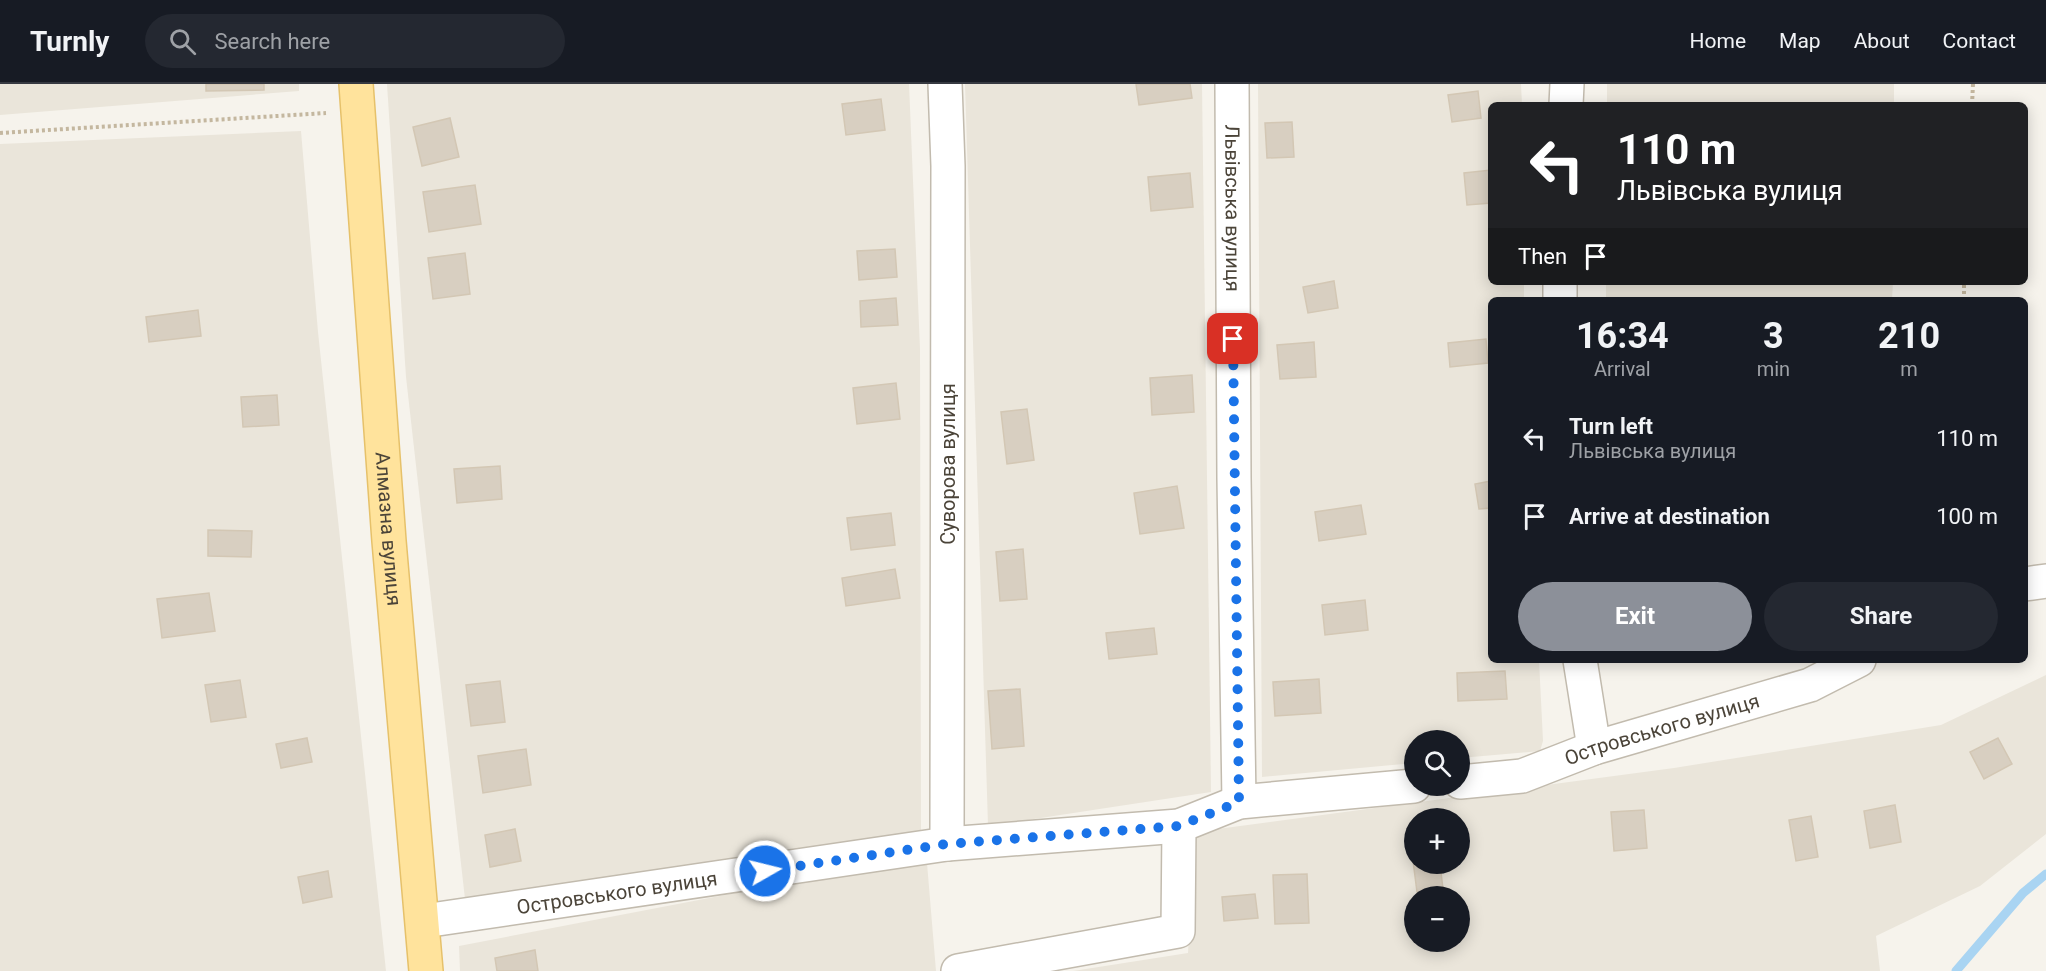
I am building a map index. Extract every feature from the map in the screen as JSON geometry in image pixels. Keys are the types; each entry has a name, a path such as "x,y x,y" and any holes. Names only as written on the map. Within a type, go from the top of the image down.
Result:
{"main road":[{"name":"Алмазна вулиця","path":"358,98 389,540 424,921 426,971"}],"street":[{"name":"Суворова вулиця","path":"945,84 948,166 947,844"},
{"name":"Львівська вулиця","path":"1232,84 1233,478 1239,802"},
{"path":"1566,102 1567,84"},
{"path":"2028,584 2046,581"},
{"path":"1580,663 1594,748"},
{"name":"Островського вулиця","path":"1470,781 1522,776 1594,748 1810,685 1853,663"},
{"name":"Островського вулиця","path":"424,921 947,844 1179,826 1239,802 1404,787"},
{"path":"958,971 1178,931 1179,826"}],"path":[{"path":"1972,102 1973,84"},
{"path":"0,133 290,114 358,98"}],"shaded area":[{"path":"0,84 299,84 299,91 0,115"},
{"path":"387,84 909,84 920,349 921,832 465,899 406,377"},
{"path":"965,84 1202,84 1211,792 988,826"},
{"path":"1258,84 1521,84 1522,102 1488,102 1488,285 1524,285 1524,297 1488,297 1488,663 1539,663 1543,741 1540,751 1470,757 1470,730 1404,730 1404,764 1262,777"},
{"path":"1607,84 1894,84 1894,102 1607,102"},
{"path":"301,131 318,332 386,971 0,971 0,144"},
{"path":"1606,285 1893,285 1892,297 1606,297"},
{"path":"2046,675 2046,834 1980,886 1876,936 1880,971 1073,971 1188,953 1195,832 1674,768 1941,725"},
{"path":"927,863 936,971 460,971 459,946 792,882"}],"building":[{"path":"206,84 264,84 264,90 206,91"},
{"path":"1136,84 1190,84 1192,98 1139,105"},
{"path":"1478,91 1481,118 1452,122 1448,95"},
{"path":"881,99 885,130 846,135 842,104"},
{"path":"450,118 459,157 422,166 413,127"},
{"path":"1292,122 1294,157 1267,158 1265,123"},
{"path":"1488,170 1488,203 1467,205 1464,173"},
{"path":"1190,173 1193,207 1151,211 1148,177"},
{"path":"475,185 481,224 429,232 423,192"},
{"path":"895,249 897,277 859,280 857,251"},
{"path":"465,253 470,294 433,299 428,258"},
{"path":"1334,281 1338,308 1308,313 1303,287"},
{"path":"896,298 898,325 861,327 860,301"},
{"path":"198,310 201,336 149,342 146,317"},
{"path":"1486,339 1488,363 1450,367 1448,343"},
{"path":"1314,342 1316,377 1280,379 1277,345"},
{"path":"1192,375 1194,412 1152,415 1150,378"},
{"path":"896,383 900,419 857,424 853,388"},
{"path":"277,395 279,425 243,427 241,397"},
{"path":"1027,409 1034,460 1007,464 1001,412"},
{"path":"500,466 502,499 457,503 454,469"},
{"path":"1488,482 1488,508 1479,509 1475,484"},
{"path":"1177,486 1184,528 1140,534 1134,493"},
{"path":"1361,505 1366,534 1319,541 1315,512"},
{"path":"891,513 895,545 851,550 847,518"},
{"path":"208,530 252,531 251,557 208,556"},
{"path":"1023,549 1027,599 1000,601 996,552"},
{"path":"895,569 900,598 846,606 842,578"},
{"path":"209,593 215,631 162,638 157,599"},
{"path":"1365,600 1368,630 1325,635 1322,605"},
{"path":"1154,628 1157,654 1109,659 1106,633"},
{"path":"1505,671 1507,699 1458,701 1457,673"},
{"path":"1319,679 1321,713 1275,716 1273,682"},
{"path":"240,680 246,717 211,722 205,685"},
{"path":"500,681 505,722 471,726 466,685"},
{"path":"1020,689 1024,746 992,749 988,691"},
{"path":"307,738 312,762 281,768 276,744"},
{"path":"1998,738 2012,764 1984,779 1970,752"},
{"path":"526,749 531,785 483,793 478,756"},
{"path":"1895,805 1901,842 1870,848 1864,811"},
{"path":"1644,810 1647,848 1614,851 1611,812"},
{"path":"1811,816 1818,857 1796,861 1789,820"},
{"path":"515,829 521,861 490,867 485,835"},
{"path":"328,871 332,897 303,903 298,877"},
{"path":"1307,874 1309,923 1275,924 1273,875"},
{"path":"1415,874 1441,874 1443,886 1416,886"},
{"path":"1255,894 1258,918 1224,921 1222,897"},
{"path":"535,950 538,971 497,971 495,958"}],"waterway":[{"path":"1956,971 2023,893 2046,874"}],"route":[{"path":"765,871 947,844 1179,826 1239,802 1233,478 1233,339"}]}
